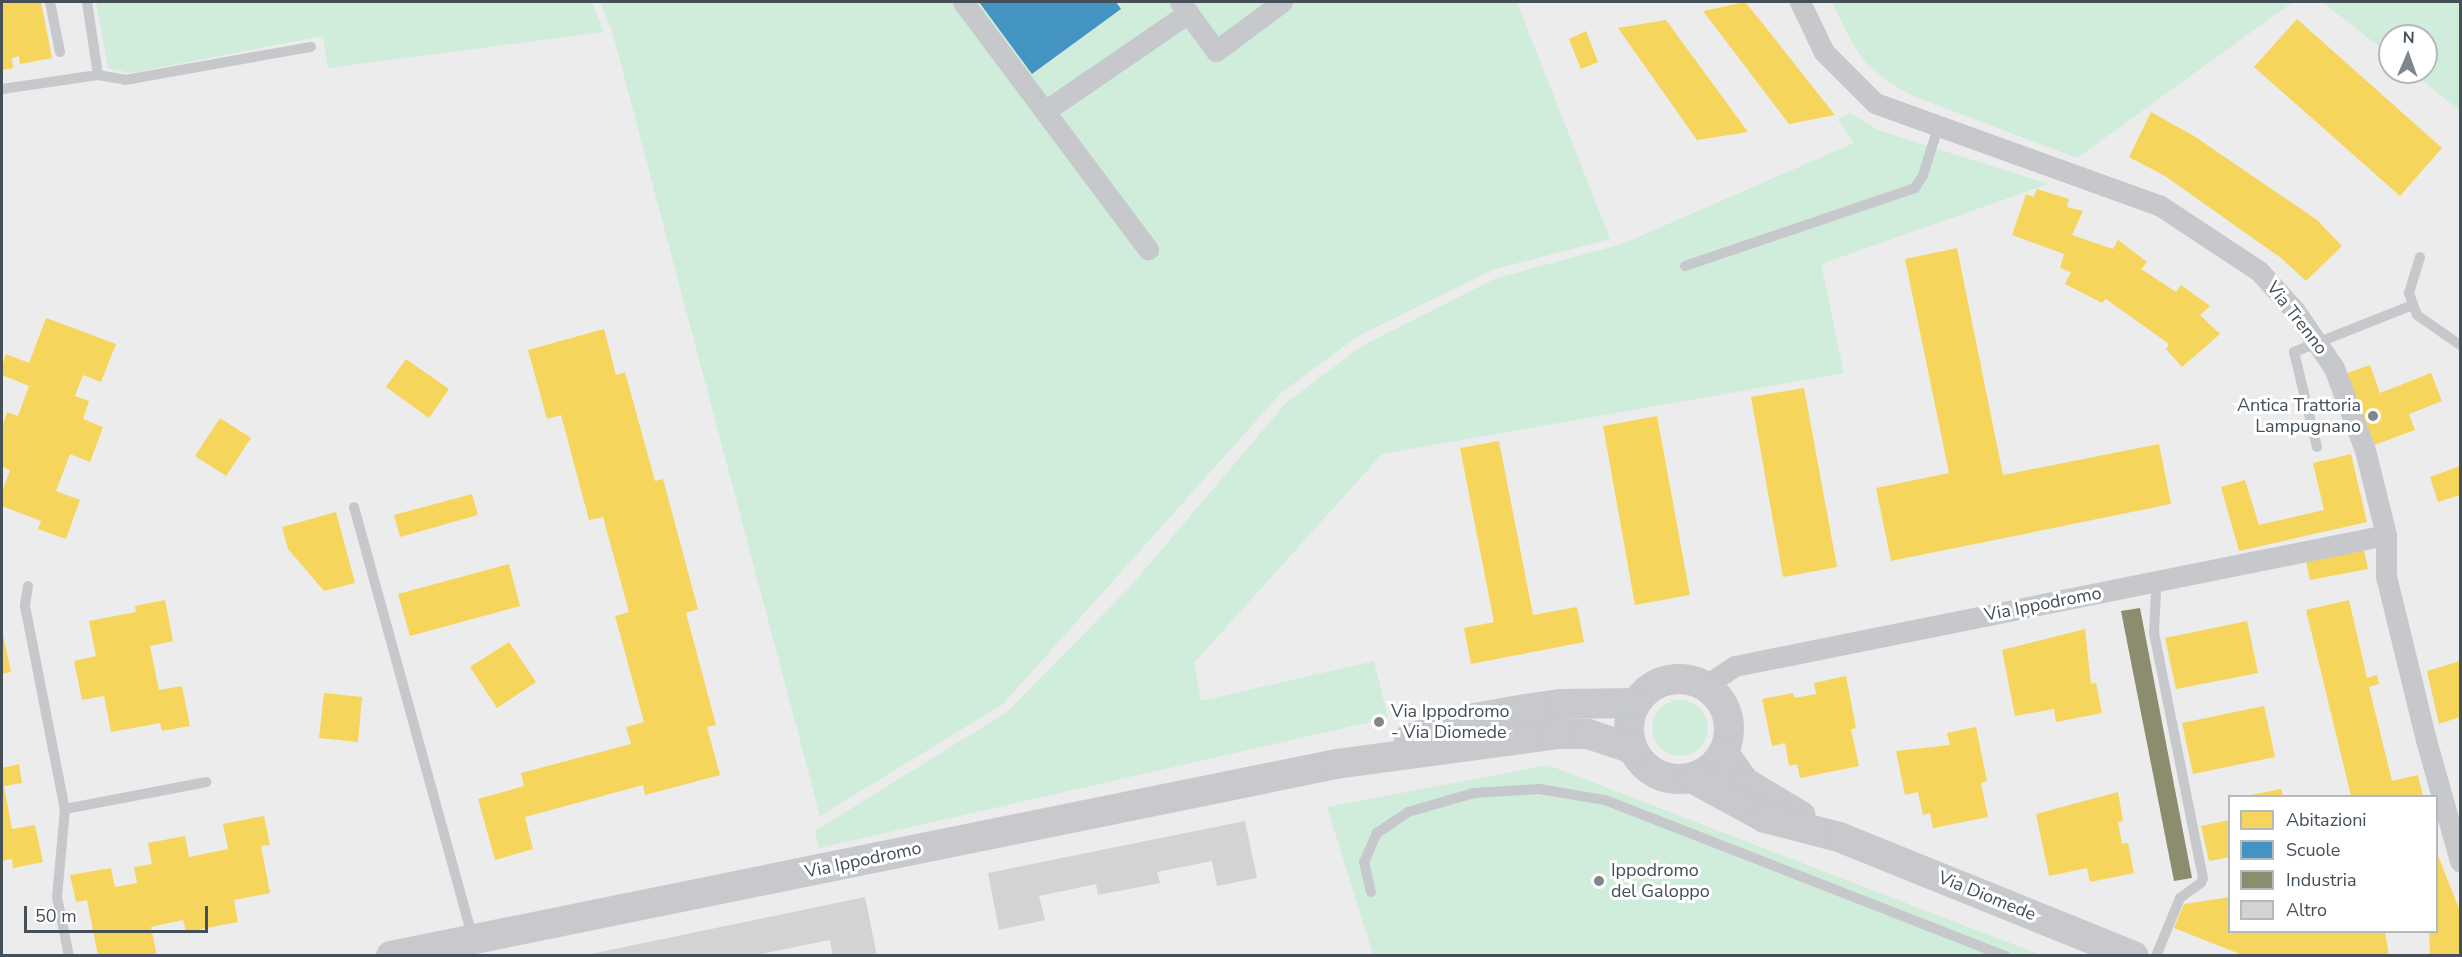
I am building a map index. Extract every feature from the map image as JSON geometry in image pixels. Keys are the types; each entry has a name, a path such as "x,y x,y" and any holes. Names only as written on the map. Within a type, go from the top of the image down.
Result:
{"street":[{"path":"963,2 1148,249"},
{"path":"1045,111 1184,7 1215,51 1282,2"},
{"name":"Via Trenno","path":"1800,2 1824,52 1852,84 1886,109 2062,169 2172,212 2259,271 2317,341 2334,368 2365,450 2386,535 2386,576 2460,861"},
{"name":"Via Ippodromo","path":"1705,686 1735,666 2386,535"},
{"path":"1688,679 1705,686 1719,699 1728,716 1729,735 1724,753 1712,768 1692,778 1657,774 1642,764 1633,748 1629,725 1636,704 1648,690 1670,680 1688,679"},
{"name":"Via Ippodromo","path":"1336,764 1469,719 1560,704 1636,704"},
{"name":"Via Ippodromo","path":"391,956 1336,764 1557,734 1598,736 1633,748"},
{"name":"Via Diomede","path":"1724,753 1744,782 1839,837"},
{"name":"Via Diomede","path":"1692,778 1765,818 1839,837 2134,956"}],"lane":[{"path":"50,2 60,52"},
{"path":"87,2 98,75"},
{"path":"2,89 98,75 125,80 311,47"},
{"path":"1685,266 1915,188 1923,175 1938,128"},
{"path":"2420,258 2409,293 2417,315 2460,345"},
{"path":"2317,447 2294,352 2413,305"},
{"path":"354,507 473,939"},
{"path":"28,586 25,606 65,809 57,897 69,956"},
{"path":"2156,590 2154,633 2203,878 2202,883 2180,898 2156,956"},
{"path":"65,809 206,782"},
{"path":"1371,892 1364,862 1377,833 1408,812 1474,793 1539,789 1605,800 2006,956"}],"green space":[{"path":"96,2 592,2 604,32 328,68 323,36 131,73 108,68"},
{"path":"600,2 979,2 1033,74 1121,9 1116,2 1517,2 1610,239 1492,270 1358,336 1281,393 1003,704 820,816 612,31"},
{"path":"1832,2 2293,2 2077,158 1913,96 1887,81 1866,63 1851,41"},
{"path":"2322,2 2460,2 2460,111 2427,84 2438,84 2438,24 2378,24 2378,46"},
{"path":"1850,113 1878,130 2048,184 1821,264 1844,373 1382,454 1194,663 1201,701 1374,661 1388,718 819,848 815,831 1007,712 1130,587 1286,403 1362,346 1494,279 1622,244 1854,143 1838,120"},
{"path":"1680,700 1691,702 1700,708 1706,717 1708,728 1706,739 1700,748 1691,754 1680,756 1669,754 1660,748 1654,739 1652,728 1654,717 1660,708 1669,702"},
{"name":"Ippodromo del Galoppo","path":"1548,765 2041,955 1373,955 1327,807"}],"building: Abitazioni":[{"path":"2,2 41,2 52,58 20,64 19,56 12,58 13,68 2,70"},
{"path":"1745,2 1835,115 1789,124 1703,11"},
{"path":"2297,19 2442,148 2400,196 2254,67"},
{"path":"1666,20 1748,132 1697,140 1618,28"},
{"path":"1586,31 1598,62 1581,69 1569,39"},
{"path":"2151,112 2194,136 2317,220 2342,246 2306,281 2281,258 2165,176 2129,157"},
{"path":"2037,189 2069,199 2067,207 2083,211 2072,235 2113,249 2118,240 2147,262 2141,269 2176,292 2181,285 2210,306 2200,315 2220,334 2182,367 2166,349 2169,344 2106,299 2102,303 2065,284 2071,272 2060,268 2064,254 2012,235 2026,194 2034,197"},
{"path":"1957,248 2003,475 2159,444 2171,504 1891,561 1876,488 1949,473 1905,259"},
{"path":"46,318 116,344 101,382 83,375 75,396 89,401 83,419 103,427 90,462 70,454 56,491 80,500 66,539 38,529 41,521 2,506 2,492 10,470 2,467 2,428 7,412 18,416 29,386 2,375 2,366 6,354 29,363"},
{"path":"604,329 616,375 625,372 655,481 663,479 698,609 686,613 716,725 707,727 720,775 645,795 643,785 525,817 533,849 495,860 478,799 524,786 521,773 631,744 626,727 644,722 615,616 629,612 603,517 589,520 561,415 547,419 528,350"},
{"path":"406,359 449,389 429,418 386,387"},
{"path":"2370,365 2380,393 2431,373 2442,401 2409,414 2415,430 2374,445 2347,373"},
{"path":"1804,388 1837,567 1783,577 1751,397"},
{"path":"1657,416 1690,595 1635,605 1603,426"},
{"path":"220,418 251,438 226,476 195,456"},
{"path":"1499,441 1533,615 1577,607 1584,642 1471,664 1464,628 1494,622 1460,448"},
{"path":"2351,454 2367,522 2239,551 2221,487 2245,480 2259,525 2324,510 2313,463"},
{"path":"2460,466 2460,495 2438,502 2430,477"},
{"path":"472,494 478,515 400,537 394,515"},
{"path":"336,512 355,583 324,591 288,549 282,527"},
{"path":"2364,550 2368,569 2310,580 2306,561"},
{"path":"509,564 520,606 410,636 398,594"},
{"path":"165,600 173,641 150,646 159,690 182,686 190,726 162,731 160,723 111,732 104,696 82,700 74,661 96,656 89,621 136,612 135,606"},
{"path":"2349,600 2367,678 2377,675 2379,684 2369,687 2392,781 2418,775 2423,795 2351,795 2306,610"},
{"path":"2247,621 2258,673 2176,689 2165,638"},
{"path":"2085,629 2091,684 2096,683 2102,713 2056,722 2054,709 2015,716 2002,650"},
{"path":"2,630 11,672 2,674"},
{"path":"509,642 536,682 497,708 470,667"},
{"path":"2460,661 2460,717 2439,724 2427,671"},
{"path":"1846,676 1856,728 1851,729 1859,766 1800,778 1797,764 1789,766 1785,743 1772,746 1762,699 1793,693 1794,698 1816,694 1814,683"},
{"path":"324,693 362,697 358,742 319,738"},
{"path":"2264,706 2275,757 2193,774 2182,723"},
{"path":"1976,727 1987,781 1981,783 1988,817 1933,828 1930,813 1923,815 1918,792 1905,795 1896,751 1950,745 1947,733"},
{"path":"19,764 22,783 4,786 12,829 35,825 43,862 13,868 12,859 2,861 2,768"},
{"path":"2281,789 2283,795 2251,795"},
{"path":"2118,792 2123,821 2118,822 2122,844 2128,843 2134,873 2090,882 2087,868 2049,876 2036,814"},
{"path":"264,816 270,845 261,846 270,893 234,900 238,922 186,932 183,920 151,927 157,956 98,956 87,900 76,902 70,875 111,868 115,887 137,883 134,867 152,864 148,843 185,836 189,857 228,849 223,824"},
{"path":"2228,820 2228,857 2209,861 2201,826"},
{"path":"2438,856 2460,911 2460,956 2418,956 2430,953 2429,933 2438,933"},
{"path":"2228,897 2228,933 2385,933 2389,956 2245,956 2174,928 2184,904"}],"building: Scuole":[{"path":"979,2 1116,2 1121,9 1032,74"}],"building: Industria":[{"path":"2140,608 2192,878 2174,881 2121,611"}],"building: Altro":[{"path":"1245,821 1257,878 1217,886 1212,861 1157,872 1160,883 1098,895 1096,884 1039,896 1045,920 999,930 988,873"},
{"path":"865,897 877,956 833,956 830,940 751,956 581,956"}],"place":[{"name":"Antica Trattoria Lampugnano","path":"2373,416"},
{"name":"Via Ippodromo - Via Diomede","path":"1379,722"},
{"name":"Ippodromo del Galoppo","path":"1599,881"}]}
